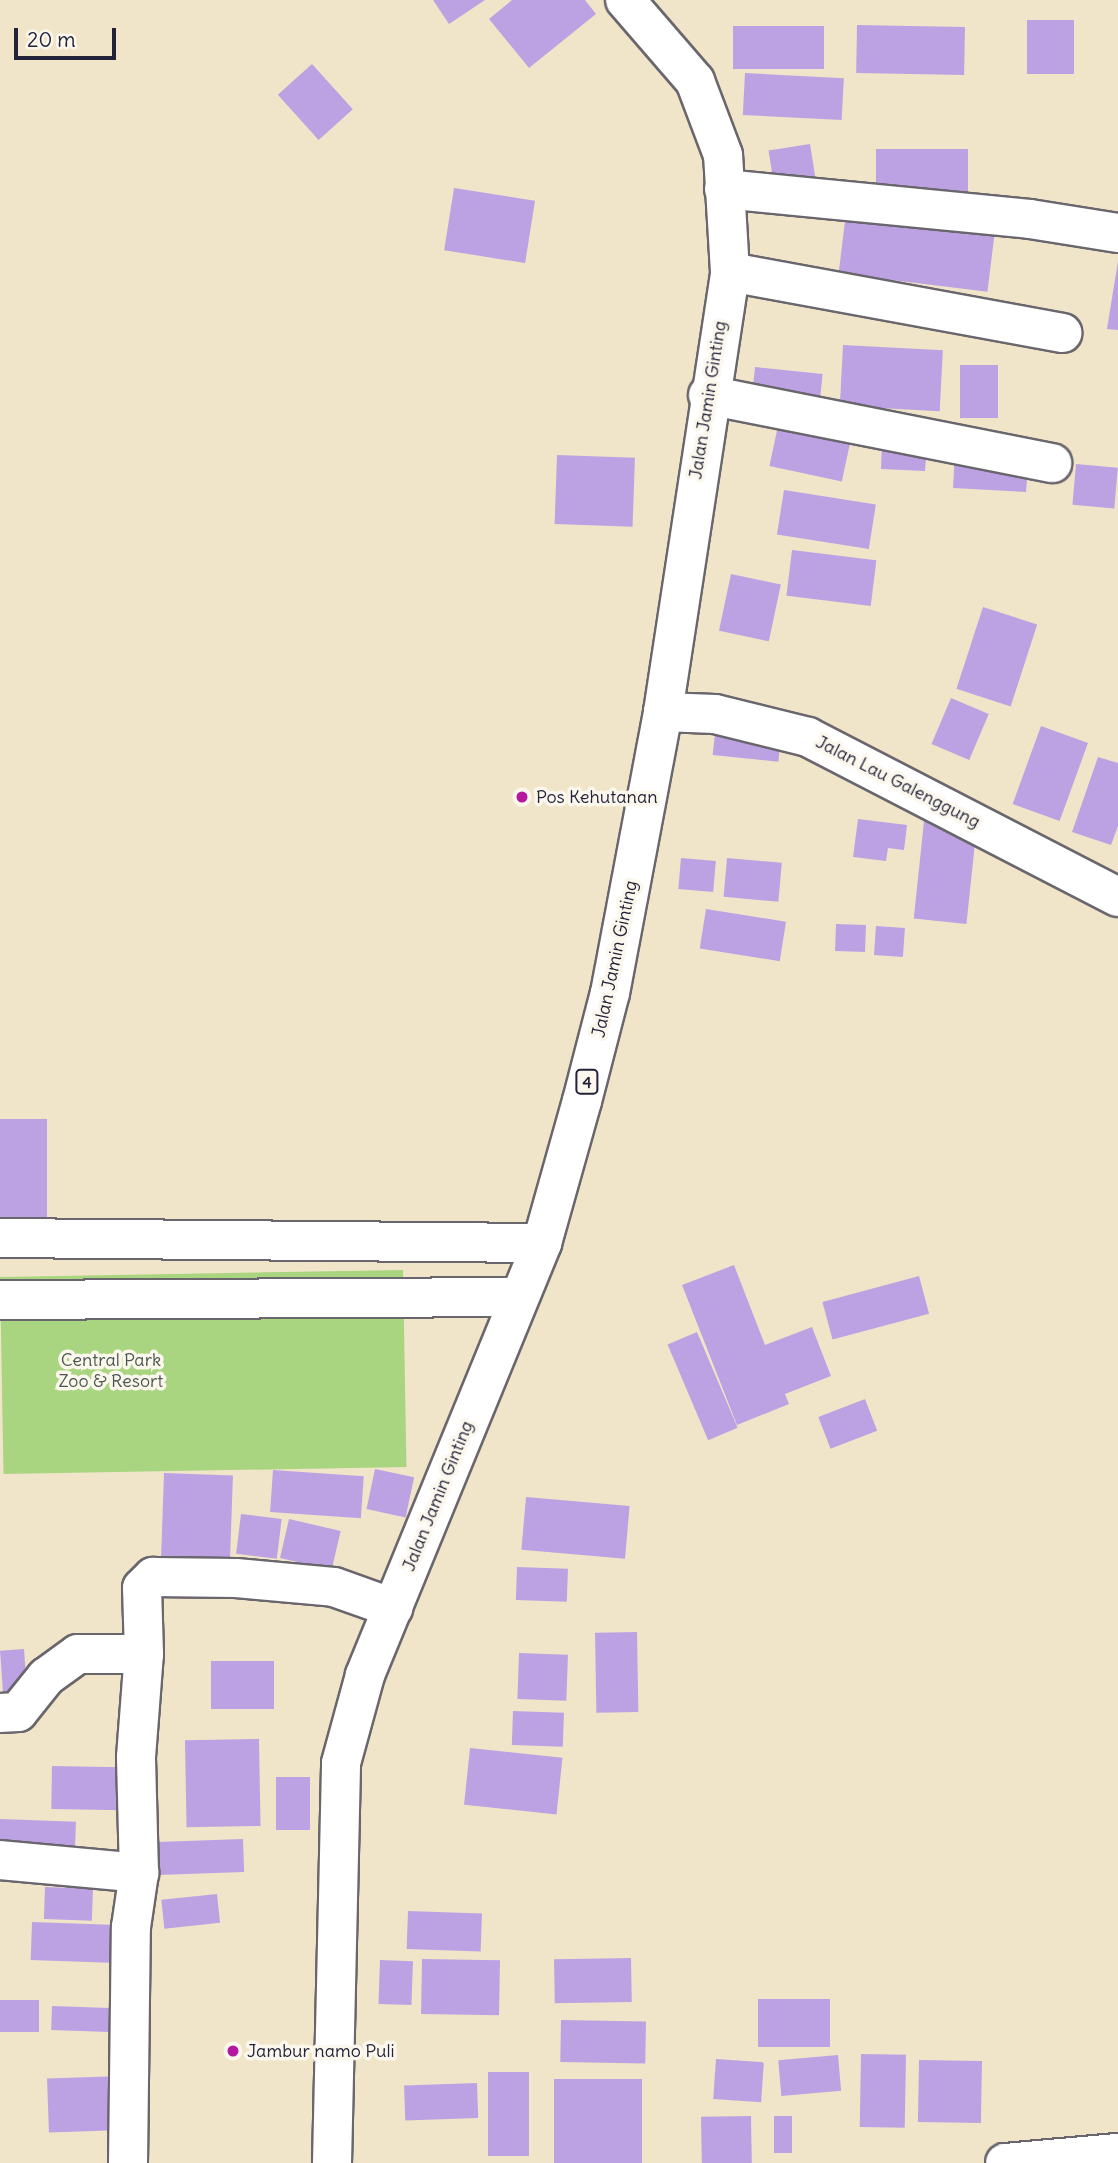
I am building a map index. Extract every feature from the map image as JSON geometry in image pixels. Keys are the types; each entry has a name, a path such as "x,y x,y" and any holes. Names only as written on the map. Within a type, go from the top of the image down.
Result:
{"main road":[{"name":"Jalan Jamin Ginting","path":"332,2163 341,1763 365,1675 542,1243 610,993 663,712 708,395 730,272 723,155 695,81 625,0"},
{"path":"724,189 1030,219 1118,233"},
{"path":"730,272 1062,334"},
{"path":"708,395 1052,463"},
{"name":"Jalan Lau Galenggung","path":"663,712 715,714 808,737 1118,897"},
{"path":"0,1238 542,1243"},
{"path":"0,1300 519,1297"},
{"path":"128,2163 131,1927 139,1873 136,1757 144,1654 142,1588 153,1577 334,1587 393,1608"},
{"path":"0,1713 18,1712 46,1677 78,1654 144,1654"},
{"path":"0,1860 139,1873"},
{"path":"1005,2163 1118,2153"}],"green space":[{"name":"Central Park Zoo & Resort","path":"403,1270 406,1467 3,1474 0,1277"}],"building":[{"path":"433,0 485,0 449,24"},
{"path":"512,0 585,0 596,14 529,68 489,19"},
{"path":"1027,20 1074,20 1074,74 1027,74"},
{"path":"857,25 965,27 964,75 856,73"},
{"path":"733,26 824,26 824,69 733,69"},
{"path":"312,64 353,109 319,140 278,95"},
{"path":"745,73 844,78 842,120 743,115"},
{"path":"810,144 816,183 775,189 769,151"},
{"path":"876,149 968,149 968,198 876,198"},
{"path":"454,188 535,201 525,263 444,250"},
{"path":"846,213 995,231 987,292 839,274"},
{"path":"1118,261 1118,330 1107,329"},
{"path":"843,345 943,350 940,411 840,406"},
{"path":"960,365 998,365 998,418 960,418"},
{"path":"755,367 823,374 819,407 752,400"},
{"path":"779,421 851,436 842,481 769,466"},
{"path":"882,440 927,446 925,471 881,469"},
{"path":"955,452 1028,465 1026,492 953,488"},
{"path":"557,455 635,458 633,527 555,524"},
{"path":"1076,464 1118,468 1114,509 1072,505"},
{"path":"784,490 876,505 869,549 777,534"},
{"path":"792,550 876,560 871,606 786,596"},
{"path":"731,574 781,585 769,641 719,631"},
{"path":"983,607 1037,625 1011,706 956,689"},
{"path":"951,698 989,714 969,760 931,744"},
{"path":"1041,726 1088,743 1060,821 1013,804"},
{"path":"715,733 781,740 778,762 713,755"},
{"path":"1098,757 1118,763 1118,826 1111,845 1072,832"},
{"path":"858,819 907,825 904,850 888,848 886,861 853,857"},
{"path":"924,821 977,827 966,924 914,918"},
{"path":"681,858 716,861 713,892 678,889"},
{"path":"727,858 782,863 778,902 724,897"},
{"path":"706,909 786,922 780,961 700,949"},
{"path":"836,924 866,925 865,952 835,951"},
{"path":"876,926 905,928 903,957 874,955"},
{"path":"0,1119 47,1119 47,1217 0,1217"},
{"path":"734,1265 765,1345 812,1327 831,1376 785,1394 789,1404 737,1425 682,1285"},
{"path":"919,1276 929,1314 833,1340 822,1302"},
{"path":"697,1332 738,1428 708,1440 668,1345"},
{"path":"865,1399 877,1431 831,1449 818,1417"},
{"path":"375,1469 414,1477 406,1517 366,1509"},
{"path":"273,1470 364,1476 361,1518 270,1512"},
{"path":"164,1473 233,1475 230,1567 161,1565"},
{"path":"526,1497 630,1506 625,1559 521,1550"},
{"path":"241,1514 282,1519 277,1559 236,1554"},
{"path":"289,1519 341,1531 332,1570 280,1558"},
{"path":"517,1567 568,1569 567,1602 516,1600"},
{"path":"637,1632 638,1712 596,1713 595,1633"},
{"path":"24,1649 27,1692 3,1694 0,1651"},
{"path":"519,1653 568,1655 566,1701 517,1699"},
{"path":"211,1661 274,1661 274,1709 211,1709"},
{"path":"513,1711 564,1713 563,1747 512,1745"},
{"path":"259,1739 261,1826 187,1827 185,1740"},
{"path":"470,1748 562,1758 557,1814 464,1805"},
{"path":"52,1766 123,1767 122,1810 51,1809"},
{"path":"276,1777 310,1777 310,1830 276,1830"},
{"path":"0,1819 76,1822 75,1847 0,1844"},
{"path":"243,1839 244,1872 158,1875 157,1842"},
{"path":"45,1887 93,1889 92,1921 44,1919"},
{"path":"217,1894 220,1923 164,1929 161,1900"},
{"path":"408,1911 482,1914 481,1952 407,1949"},
{"path":"32,1922 125,1925 124,1963 31,1960"},
{"path":"631,1958 632,2002 555,2003 554,1959"},
{"path":"422,1959 500,1960 499,2015 421,2014"},
{"path":"380,1960 413,1961 411,2005 378,2004"},
{"path":"758,1999 830,1999 830,2047 758,2047"},
{"path":"0,2000 39,2000 39,2032 0,2032"},
{"path":"52,2006 125,2009 124,2033 51,2030"},
{"path":"561,2020 646,2021 645,2063 560,2062"},
{"path":"861,2054 906,2055 905,2128 860,2127"},
{"path":"838,2055 841,2091 781,2096 778,2060"},
{"path":"716,2059 764,2062 761,2102 713,2099"},
{"path":"919,2060 982,2061 981,2123 918,2122"},
{"path":"488,2072 529,2072 529,2156 488,2156"},
{"path":"122,2076 124,2130 49,2133 47,2079"},
{"path":"554,2079 642,2079 642,2163 554,2163"},
{"path":"477,2083 478,2118 405,2121 404,2086"},
{"path":"751,2116 752,2163 702,2163 701,2117"},
{"path":"774,2116 792,2116 792,2153 774,2153"}],"place":[{"name":"Pos Kehutanan","path":"522,797"},
{"name":"Jambur namo Puli","path":"233,2051"}]}
